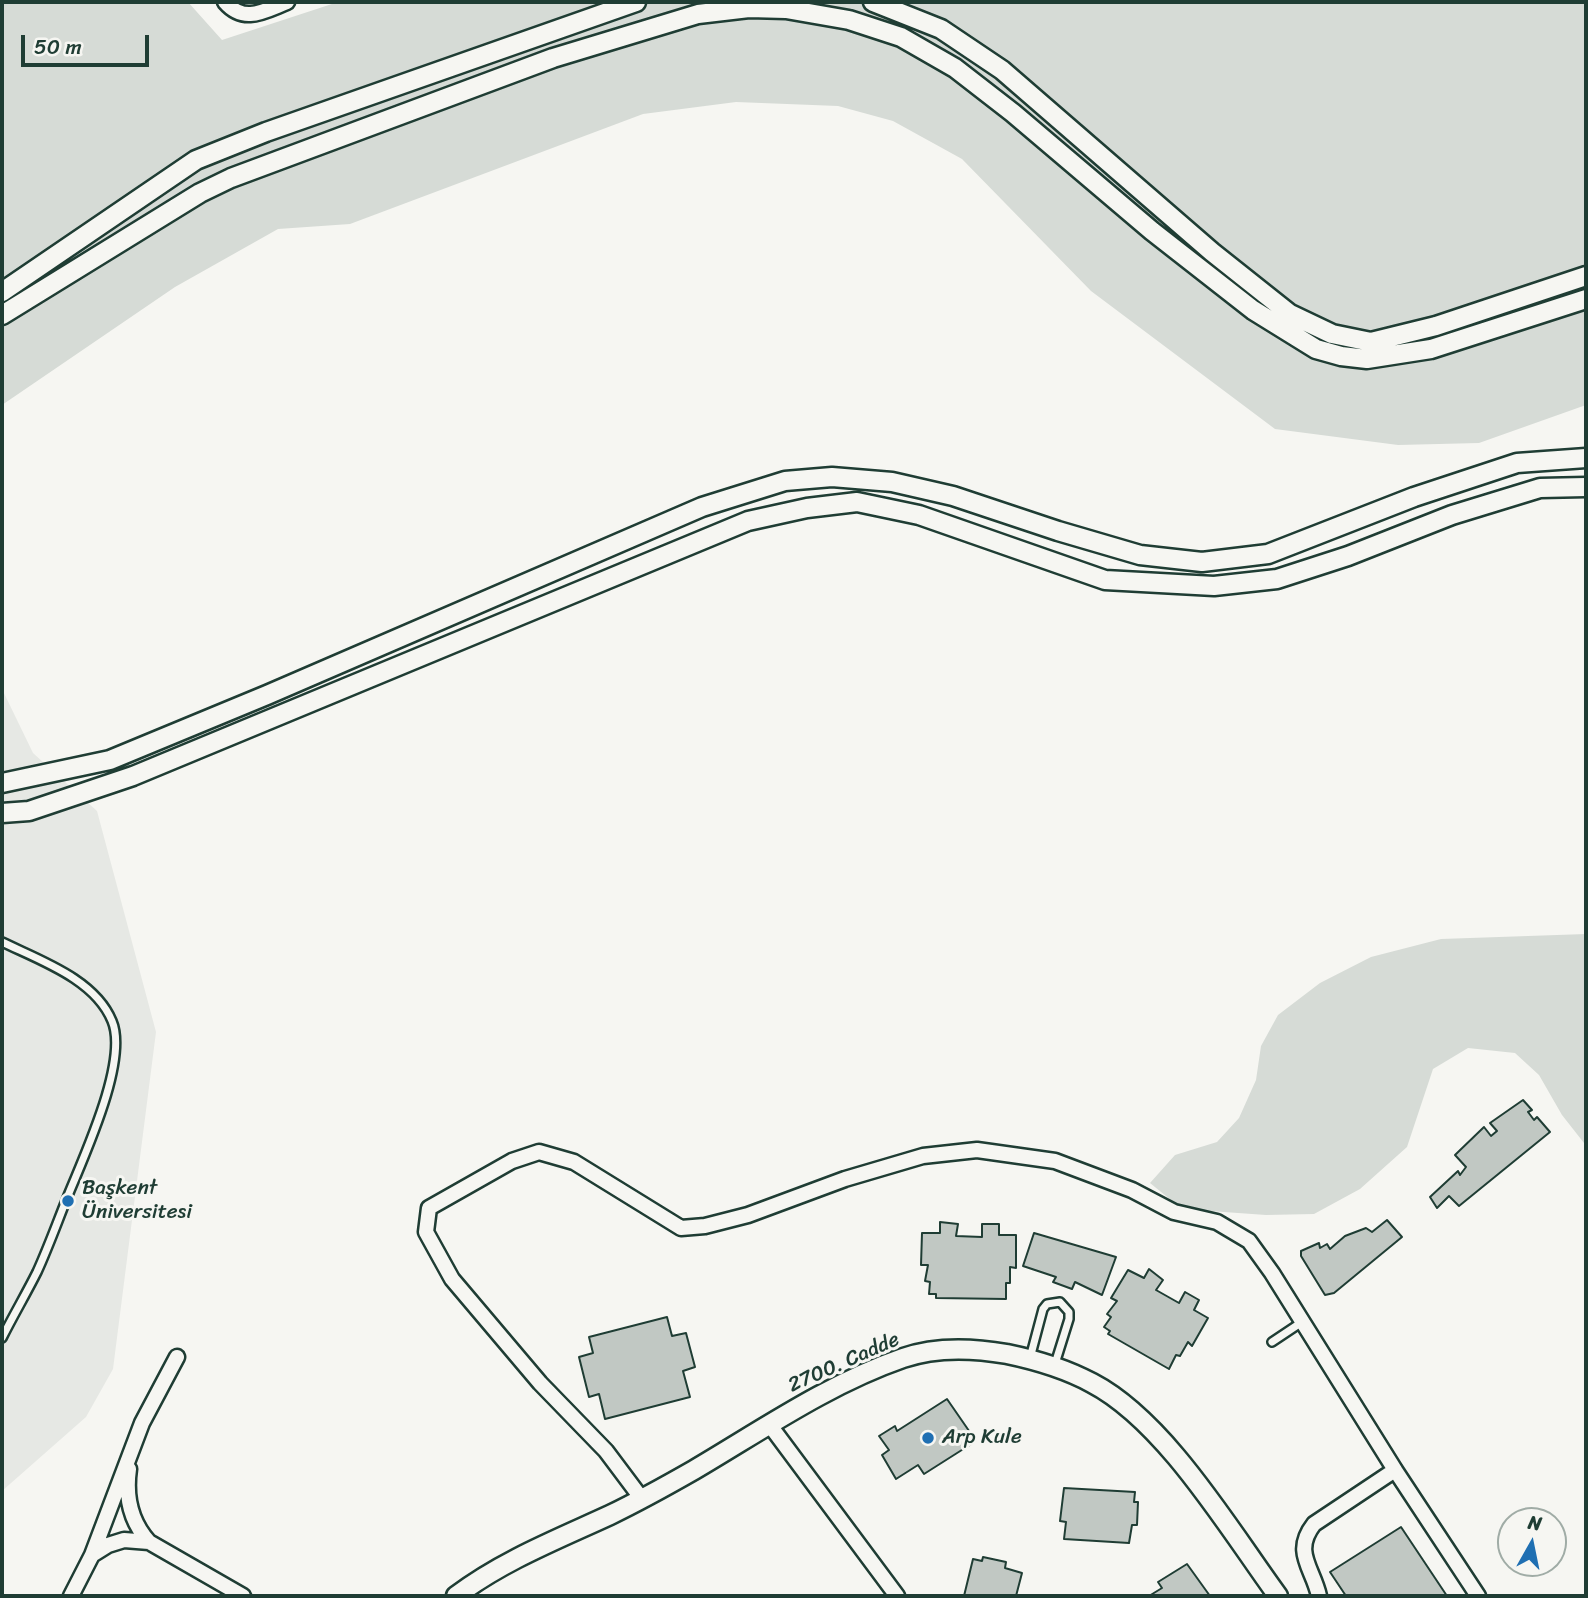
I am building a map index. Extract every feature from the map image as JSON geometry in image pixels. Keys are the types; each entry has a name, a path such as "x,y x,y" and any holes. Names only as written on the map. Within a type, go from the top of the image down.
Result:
{"street":[{"path":"225,2 233,12 244,15 287,2"},
{"path":"2,292 196,160 636,2"},
{"path":"873,2 940,29 1002,70 1212,252 1280,307 1332,334 1371,342 1436,326 1586,276"},
{"path":"2,315 200,192 231,178 553,58 698,14 749,8 786,9 849,20 901,37 955,68 1013,113 1152,231 1243,302 1316,349 1367,359 1431,349 1586,299"},
{"path":"2,783 110,760 702,506 785,481 832,477 892,482 953,496 1140,555 1202,562 1268,554 1414,497 1517,463 1586,458"},
{"path":"2,813 29,811 133,776 748,521 807,508 857,502 919,515 1105,580 1214,586 1277,579 1452,515 1541,488 1586,487"},
{"path":"642,1499 607,1451 540,1382 452,1279 426,1232 429,1208 512,1161 539,1153 574,1162 681,1228 705,1226 748,1215 845,1179 923,1156 977,1150 1055,1161 1132,1190 1174,1212 1217,1222 1249,1241 1478,1596"},
{"name":"2700. Cadde","path":"456,1596 508,1564 642,1499 769,1424 860,1376 904,1357 941,1349 971,1349 1030,1359 1054,1367 1093,1383 1124,1404 1148,1425 1191,1476 1278,1596"},
{"path":"71,1596 92,1555 142,1423 177,1357"},
{"path":"769,1424 897,1596"},
{"path":"133,1445 128,1474 130,1510 137,1529 149,1542 243,1596"},
{"path":"1319,1596 1303,1553 1304,1536 1314,1524 1395,1470"},
{"path":"92,1555 108,1545 124,1540 149,1542"}],"lane":[{"path":"2,942 84,986 111,1018 116,1044 109,1084 93,1132 37,1272 2,1338"},
{"path":"1030,1359 1043,1309 1047,1304 1060,1302 1069,1312 1069,1319 1054,1367"},
{"path":"1272,1342 1302,1322"}],"shaded area":[{"path":"2,2 188,2 222,40 338,2 1586,2 1586,405 1479,443 1398,445 1275,429 1091,291 962,159 893,121 838,106 736,102 643,114 350,224 278,229 175,287 2,405"},
{"name":"Başkent Üniversitesi","path":"2,689 33,753 97,811 156,1032 113,1369 86,1417 2,1491"},
{"path":"1586,934 1586,1143 1562,1115 1539,1075 1515,1053 1468,1048 1433,1069 1407,1147 1360,1189 1314,1214 1266,1215 1182,1209 1150,1183 1175,1155 1217,1142 1239,1118 1256,1080 1261,1046 1278,1015 1320,983 1371,957 1441,939"}],"building":[{"path":"1523,1100 1532,1110 1528,1112 1534,1120 1537,1117 1550,1132 1459,1206 1449,1196 1437,1208 1430,1197 1458,1171 1460,1175 1466,1167 1455,1155 1484,1127 1491,1136 1497,1131 1490,1123"},
{"path":"1387,1220 1402,1237 1334,1293 1325,1295 1301,1256 1301,1251 1319,1243 1320,1248 1327,1244 1330,1249 1345,1236 1366,1228 1372,1232"},
{"path":"940,1222 958,1224 956,1236 982,1237 982,1224 999,1224 999,1235 1016,1235 1016,1268 1010,1267 1006,1299 936,1298 936,1294 929,1294 930,1282 925,1281 928,1265 921,1265 922,1233 940,1233"},
{"path":"1034,1233 1116,1257 1102,1295 1075,1282 1072,1289 1053,1282 1056,1277 1023,1266"},
{"path":"1149,1269 1163,1280 1156,1290 1179,1303 1185,1292 1199,1300 1194,1310 1208,1318 1192,1346 1188,1342 1180,1356 1176,1355 1169,1369 1108,1334 1110,1331 1104,1327 1111,1317 1107,1314 1117,1301 1111,1298 1128,1270 1144,1278"},
{"path":"667,1317 672,1336 686,1333 695,1367 683,1371 690,1397 605,1419 599,1394 589,1397 579,1357 593,1353 589,1337"},
{"name":"Arp Kule","path":"947,1399 976,1441 924,1474 918,1465 896,1479 882,1455 889,1450 879,1436 895,1426 897,1431"},
{"path":"1064,1488 1135,1492 1134,1502 1138,1502 1137,1525 1132,1525 1129,1543 1064,1539 1066,1522 1060,1521"},
{"path":"1401,1527 1447,1596 1346,1596 1330,1572"},
{"path":"983,1557 1006,1562 1005,1568 1022,1573 1016,1596 964,1596 973,1559 982,1561"},
{"path":"1187,1564 1210,1596 1149,1596 1162,1588 1158,1582"}],"place":[{"name":"Başkent Üniversitesi","path":"68,1201"},
{"name":"Arp Kule","path":"928,1438"}]}
